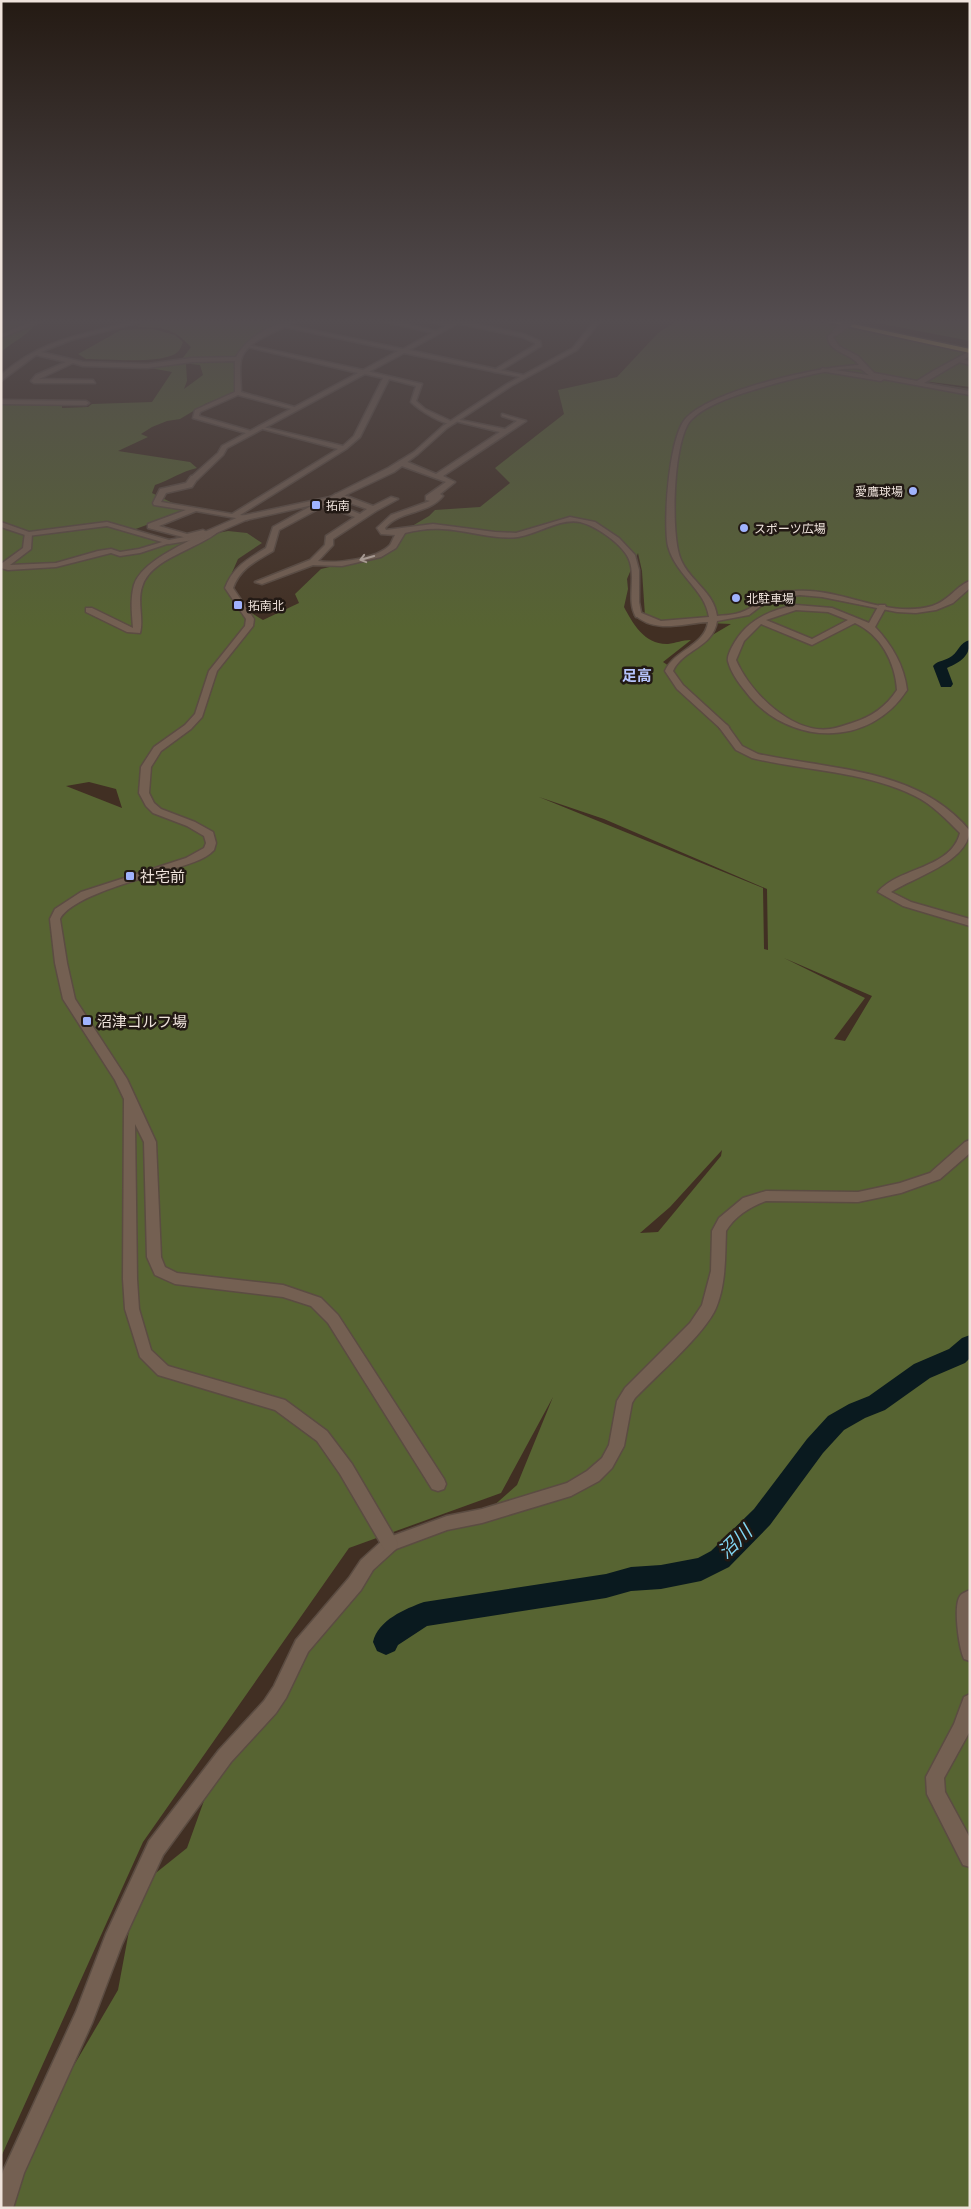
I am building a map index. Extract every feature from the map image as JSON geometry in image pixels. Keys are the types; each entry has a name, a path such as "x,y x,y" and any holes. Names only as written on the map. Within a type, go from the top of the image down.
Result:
{"street":[{"path":"210,423 250,432"},
{"path":"244,518 157,502 163,491 189,485 194,478 221,454 224,447 267,423"},
{"path":"235,515 344,448 357,437 364,423"},
{"path":"438,1484 333,1319 316,1302 283,1291 176,1278 160,1271 154,1257 150,1142 110,1060 69,999 60,963 55,919 59,911 85,894 190,860 209,850 211,843 209,834 191,824 157,811 150,804 144,793 146,768 157,749 188,727 199,715 213,670 249,626 250,620 229,588 232,577 239,567 270,549 276,530 331,500 383,475 402,463 451,423"},
{"path":"465,423 506,431"},
{"path":"438,476 519,423"},
{"path":"685,423 682,427 670,506 671,542 677,562 710,602 714,620 712,630 707,637 674,661 669,670 680,687 724,727 739,748 755,756 869,776 911,790 942,808 965,832 961,845 937,862 900,880 883,892 907,904 970,923"},
{"path":"260,427 344,448"},
{"path":"137,642 136,609 141,580 150,570 177,551 212,531 244,518 331,500 377,507 409,507 436,495 451,482 402,463"},
{"path":"436,495 439,496 430,505 394,516 386,520 381,528 384,532 391,533 431,526 453,526 495,534 517,534 538,530 568,519 585,520 616,540 632,557 637,582 636,606 639,615 653,622 664,624 714,620 743,615 759,606 767,597 806,592 882,607 925,610 951,600 970,583"},
{"path":"259,582 313,562 329,546 328,538 360,517 394,499"},
{"path":"331,500 360,517"},
{"path":"195,509 151,526 187,536 212,531"},
{"path":"1,524 28,534 107,524 168,542"},
{"path":"194,526 212,531"},
{"path":"313,562 318,565 332,565 382,553 393,547 397,535 404,530"},
{"path":"28,534 27,549 4,566 8,568 56,565 111,550 120,554 140,551 212,531"},
{"path":"794,607 825,609 854,620 870,627 880,637 900,670 902,690 889,709 881,714 860,724 828,732 799,725 771,712 742,683 732,660 734,649 748,628 760,621 794,607"},
{"path":"870,627 882,607"},
{"path":"89,610 130,630 137,630"},
{"path":"760,621 812,642 854,620"},
{"path":"129,1096 129,1238 132,1309 145,1353 163,1371 280,1405 322,1436 346,1469 390,1544"},
{"path":"2,2208 14,2171 84,2016 113,1941 156,1848 225,1756 275,1700 302,1646 355,1584 367,1565 390,1544 447,1523 482,1516 571,1489 593,1476 607,1463 616,1446 625,1401 672,1348 695,1327 709,1307 718,1271 719,1231 724,1222 748,1202 766,1196 858,1197 901,1188 935,1176 970,1145"},
{"path":"970,1598 966,1601 967,1638 970,1653"},
{"path":"970,1703 962,1728 935,1776 936,1794 970,1858"}],"green space":[{"path":"1,423 162,423 141,434 148,437 118,451 190,462 197,468 155,485 152,493 187,510 133,530 172,542 228,531 247,533 262,543 238,559 227,584 242,605 263,620 299,603 295,594 321,569 380,555 393,547 397,535 429,516 435,510 480,507 510,483 495,468 552,423 970,423 970,2208 1,2208 1,2190 118,1990 137,1888 187,1848 215,1770 387,1548 482,1516 517,1485 553,1397 501,1493 349,1548 143,1842 1,2157","holes":["638,553 642,571 645,616 664,621 731,624 669,666 663,662 691,640 668,644 653,641 646,637 631,620 624,607 628,589 627,579","89,782 116,789 122,808 66,786","539,797 604,819 767,889 768,950 764,949 763,888","784,958 872,996 845,1041 834,1039 865,998","722,1150 721,1156 658,1232 640,1233 670,1207"]}],"waterway":[{"path":"946,684 940,666 957,659 963,649 970,644"},
{"name":"沼川","path":"386,1642 387,1637 424,1614 606,1586 631,1579 661,1577 701,1569 720,1559 762,1517 815,1446 836,1423 857,1411 877,1403 922,1371 957,1356 970,1344"}],"place":[{"name":"愛鷹球場","path":"913,491"},
{"name":"拓南","path":"316,505"},
{"name":"スポーツ広場","path":"744,528"},
{"name":"北駐車場","path":"736,598"},
{"name":"拓南北","path":"238,605"},
{"name":"社宅前","path":"130,876"},
{"name":"沼津ゴルフ場","path":"87,1021"}],"district":[{"name":"足高","path":"637,675"}]}
